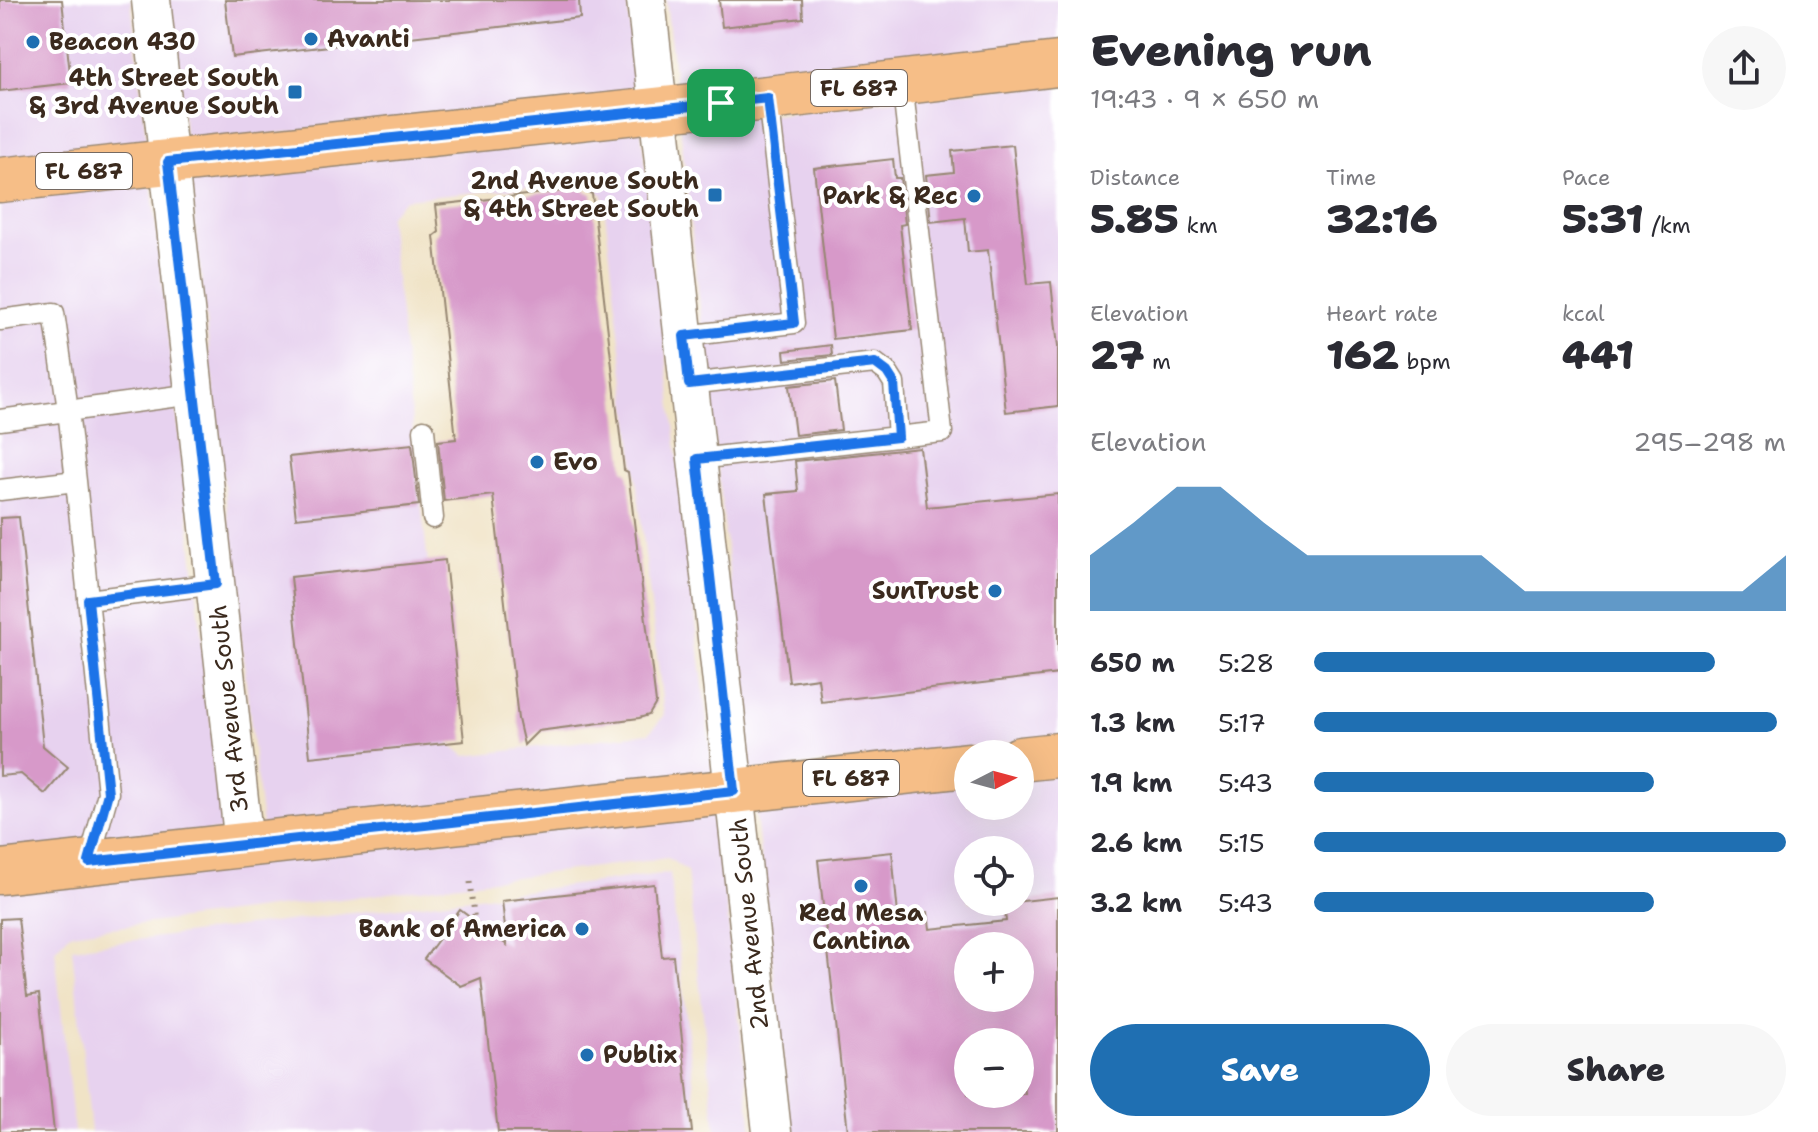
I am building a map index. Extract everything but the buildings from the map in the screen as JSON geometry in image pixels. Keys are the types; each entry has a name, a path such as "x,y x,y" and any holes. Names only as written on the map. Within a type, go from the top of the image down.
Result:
{"main road":[{"name":"FL 687","path":"0,180 1058,64"},
{"path":"1034,758 1058,755"},
{"name":"FL 687","path":"0,872 954,767"}],"street":[{"name":"3rd Avenue South","path":"151,0 244,845"},
{"name":"2nd Avenue South","path":"646,0 772,1132"}],"lane":[{"path":"697,459 942,432 902,83"},
{"path":"684,336 794,323 768,98"},
{"path":"0,320 54,313 76,481 108,793 89,862"},
{"path":"689,384 875,363 887,372 894,383 898,437"},
{"path":"0,420 194,394"},
{"path":"424,430 433,518"},
{"path":"0,490 76,481"},
{"path":"88,600 216,584"}],"path":[{"path":"470,882 475,922"}],"shaded area":[{"path":"0,0 131,0 147,147 0,163"},
{"path":"170,0 627,0 637,95 186,143"},
{"path":"666,0 1058,0 1058,46 676,91"},
{"path":"1058,81 1058,737 954,740 954,749 751,771 680,125"},
{"path":"641,129 713,776 262,826 190,177","holes":["585,182 603,195 664,716 649,733 466,756 448,743 389,216 405,199"]},
{"path":"151,181 223,830 0,855 0,198"},
{"path":"1058,772 1058,1132 791,1132 755,806 954,784 954,820 1034,820 1034,775"},
{"path":"716,810 752,1132 716,1132 687,871 668,858 70,933 55,950 74,1132 0,1132 0,890"},
{"path":"670,873 699,1132 91,1132 72,948"}],"place":[{"name":"Avanti","path":"311,39"},
{"name":"Beacon 430","path":"33,42"},
{"name":"4th Street South & 3rd Avenue South","path":"295,92"},
{"name":"2nd Avenue South & 4th Street South","path":"715,195"},
{"name":"Park & Rec","path":"974,196"},
{"name":"Evo","path":"537,462"},
{"name":"SunTrust","path":"995,591"},
{"name":"Red Mesa Cantina","path":"861,886"},
{"name":"Bank of America","path":"582,929"},
{"name":"Publix","path":"587,1055"}],"route":[{"path":"768,98 794,323 684,336 689,384 875,363 887,372 894,383 898,437 697,459 734,791 89,862 108,793 88,600 216,584 168,162 721,103 768,98"}]}
